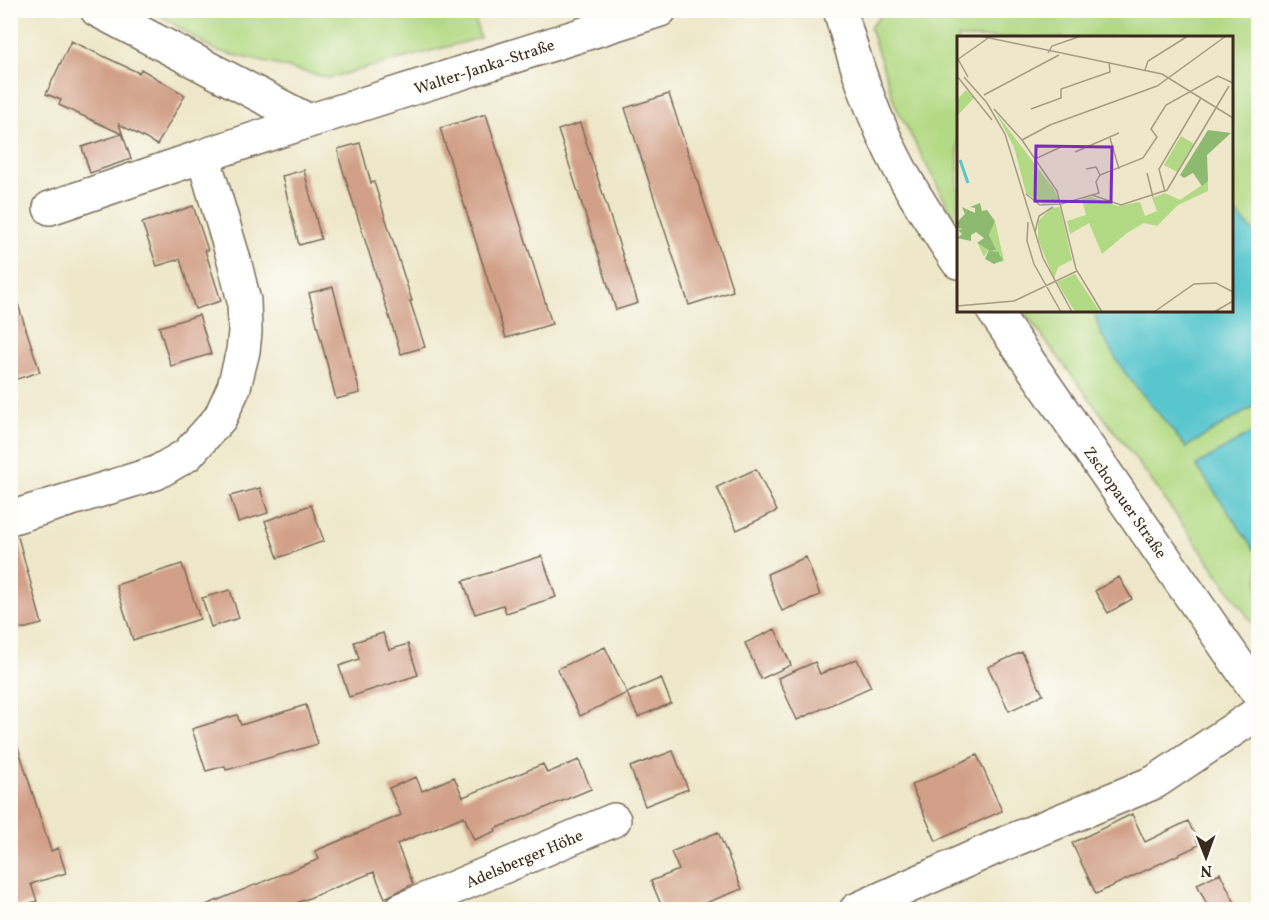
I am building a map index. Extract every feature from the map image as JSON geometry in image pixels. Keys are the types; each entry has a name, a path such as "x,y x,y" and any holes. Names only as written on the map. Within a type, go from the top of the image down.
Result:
{"street":[{"path":"97,10 309,121"},
{"name":"Walter-Janka-Straße","path":"51,208 309,121 660,10"},
{"path":"840,10 859,74 886,140 900,169 957,260"},
{"path":"10,518 156,473 187,455 220,418 234,387 243,351 244,301 203,156"},
{"name":"Zschopauer Straße","path":"994,312 1258,693"},
{"path":"855,909 1001,845 1155,782 1258,712"},
{"name":"Adelsberger Höhe","path":"401,909 614,820"}],"green space":[{"path":"885,10 1258,11 1258,236 1233,212 1233,36 957,36 957,223 896,107 870,28"},
{"path":"153,11 473,11 480,38 329,78 214,50"},
{"path":"1024,312 1094,312 1101,334 1186,447 1258,404 1258,429 1197,465 1258,555 1258,631 1146,473"}],"water":[{"path":"1233,212 1258,236 1258,404 1186,447 1125,373 1101,334 1094,312 1233,312"},
{"path":"1258,429 1258,555 1196,465"}],"building":[{"path":"71,41 139,73 141,69 185,95 157,145 119,124 131,159 90,173 82,147 122,134 59,105 61,100 46,94"},
{"path":"669,94 733,291 689,305 625,108"},
{"path":"486,114 552,324 506,338 440,128"},
{"path":"580,123 638,303 616,310 558,130"},
{"path":"360,143 425,347 401,354 340,161 338,149"},
{"path":"304,170 321,239 299,245 282,176"},
{"path":"193,206 208,250 205,250 221,301 195,309 180,259 157,266 142,223"},
{"path":"333,287 360,393 336,399 309,293"},
{"path":"10,298 16,298 40,372 10,381"},
{"path":"199,315 211,354 171,366 159,327"},
{"path":"756,469 777,511 737,530 717,487"},
{"path":"260,488 268,513 238,522 230,496"},
{"path":"311,505 324,541 278,558 265,521"},
{"path":"18,537 42,624 10,632 10,538"},
{"path":"542,556 556,597 506,613 503,605 475,614 463,581"},
{"path":"806,557 820,595 782,611 767,574"},
{"path":"182,564 200,619 133,640 116,585"},
{"path":"1119,577 1132,599 1108,613 1095,591"},
{"path":"230,590 239,618 211,627 202,598"},
{"path":"775,629 791,665 761,679 745,643"},
{"path":"383,633 389,650 408,644 418,675 349,697 339,666 359,659 354,642"},
{"path":"605,647 627,693 580,716 557,669"},
{"path":"1022,652 1043,695 1009,711 988,667"},
{"path":"857,659 871,687 797,720 778,678 815,662 820,674"},
{"path":"661,678 671,703 638,717 627,693"},
{"path":"306,705 318,744 226,770 225,766 206,771 192,729 237,715 241,725"},
{"path":"16,741 51,851 58,848 66,873 31,884 37,901 10,909 10,742"},
{"path":"673,751 688,789 645,806 630,767"},
{"path":"977,755 1002,811 936,841 911,785"},
{"path":"579,760 591,789 474,840 464,816 397,844 413,884 385,898 374,872 294,904 296,909 196,909 319,859 315,851 401,815 389,788 416,777 422,791 454,777 463,797 543,764 547,773"},
{"path":"1132,814 1145,842 1188,821 1199,845 1096,894 1072,843"},
{"path":"718,832 742,889 690,909 663,909 651,881 679,870 671,852"},
{"path":"1220,873 1238,909 1209,909 1197,884"}]}
